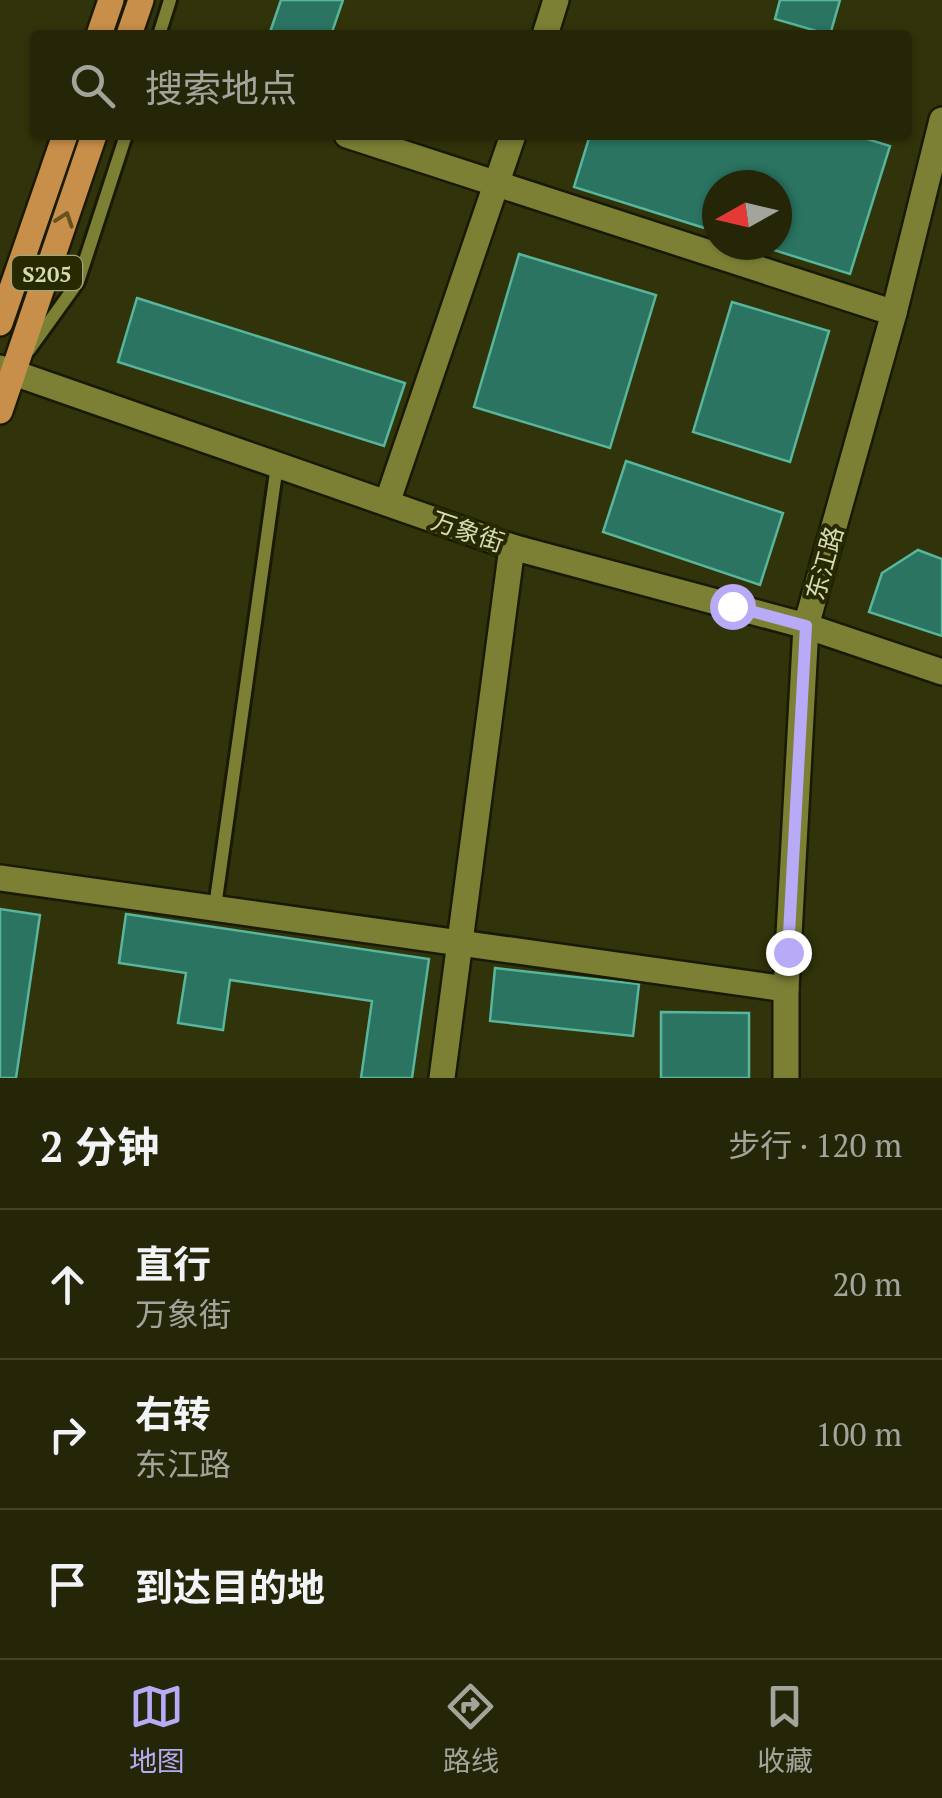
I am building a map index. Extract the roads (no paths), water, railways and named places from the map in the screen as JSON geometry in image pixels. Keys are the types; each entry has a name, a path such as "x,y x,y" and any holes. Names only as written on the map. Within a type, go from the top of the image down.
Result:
{"main road":[{"path":"101,30 111,0"},
{"path":"131,30 141,0"},
{"name":"S205","path":"0,323 63,140"},
{"name":"S205","path":"0,411 6,370 92,140"}],"street":[{"path":"547,30 556,0"},
{"name":"东江路","path":"786,1078 786,989 806,626 894,313 942,120"},
{"path":"362,140 894,313"},
{"path":"387,503 511,140"},
{"name":"万象街","path":"6,370 512,547 806,626 942,672"},
{"path":"442,1078 512,547"},
{"path":"0,878 786,989"}],"lane":[{"path":"161,30 170,0"},
{"path":"6,370 78,282 124,140"},
{"path":"215,907 277,465"}]}
